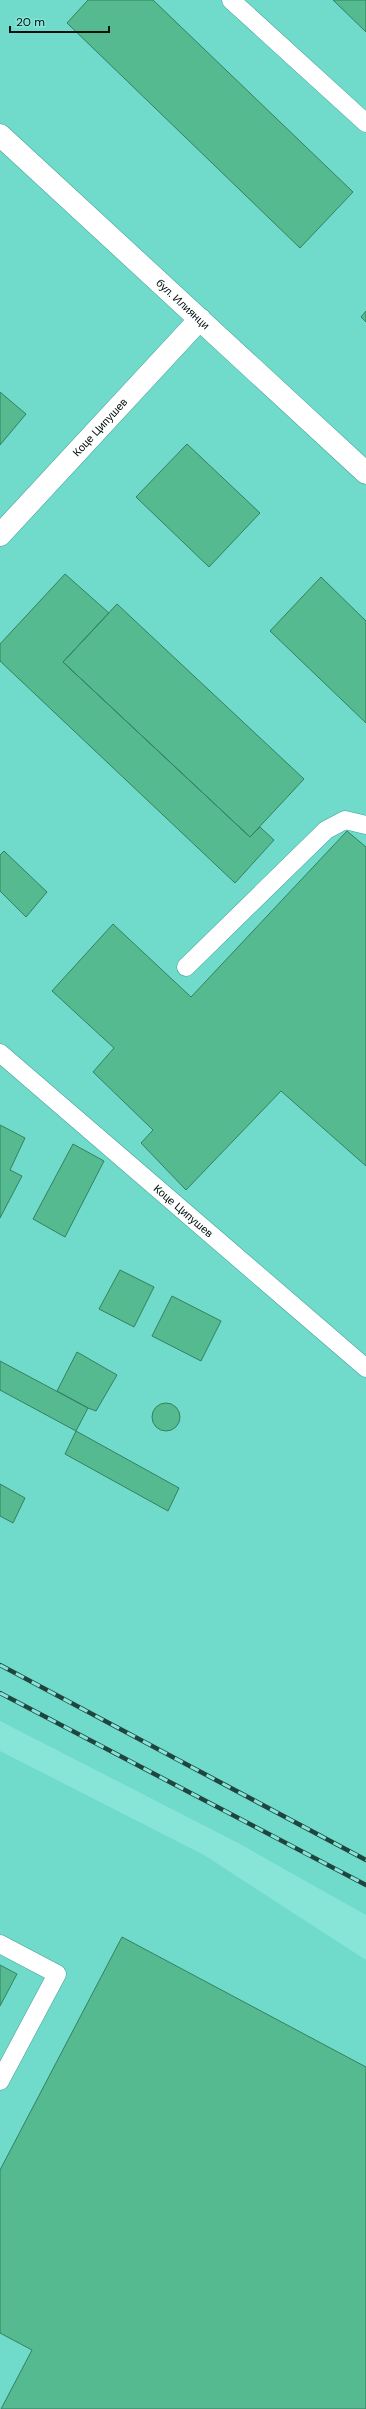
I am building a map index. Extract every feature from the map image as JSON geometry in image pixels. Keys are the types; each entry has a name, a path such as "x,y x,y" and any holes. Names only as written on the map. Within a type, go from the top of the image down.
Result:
{"street":[{"name":"бул. Илиянци","path":"0,135 366,473"},
{"name":"Коце Ципушев","path":"0,535 200,319"}],"lane":[{"path":"231,0 366,123"},
{"path":"186,967 326,830 345,820 366,825"},
{"name":"Коце Ципушев","path":"0,1053 366,1368"},
{"path":"0,1944 57,1974 0,2080"}],"shaded area":[{"path":"0,0 366,0 366,1915 240,1844 0,1721"},
{"path":"0,1751 204,1855 366,1960 366,2409 0,2409"}],"building":[{"path":"88,0 153,0 353,192 300,248 67,23"},
{"path":"333,0 366,0 366,32"},
{"path":"366,311 366,322 361,317"},
{"path":"0,392 26,414 0,445"},
{"path":"187,444 260,513 209,567 136,497"},
{"path":"65,574 109,613 63,662 250,837 260,827 274,840 235,883 0,661 0,644"},
{"path":"321,577 366,621 366,723 270,631"},
{"path":"117,604 304,779 250,837 63,662"},
{"path":"347,831 366,847 366,1166 281,1091 186,1190 141,1143 153,1130 93,1072 114,1048 52,991 113,924 191,997"},
{"path":"4,851 47,892 26,917 0,891 0,855"},
{"path":"0,1125 25,1138 10,1170 22,1176 0,1218"},
{"path":"73,1144 104,1161 65,1237 33,1219"},
{"path":"120,1270 154,1287 134,1327 99,1309"},
{"path":"172,1296 221,1321 201,1361 152,1336"},
{"path":"77,1352 117,1375 96,1411 57,1391"},
{"path":"0,1361 88,1408 76,1431 0,1390"},
{"path":"166,1403 176,1407 180,1417 176,1427 166,1431 156,1427 152,1417 156,1407"},
{"path":"76,1431 179,1488 168,1511 65,1454"},
{"path":"0,1484 25,1498 13,1523 0,1516"},
{"path":"122,1937 366,2067 366,2409 1,2409 32,2350 0,2333 0,2170"},
{"path":"0,1965 17,1974 0,2006"}],"railway":[{"path":"0,1665 366,1860"},
{"path":"0,1693 366,1885"}]}
